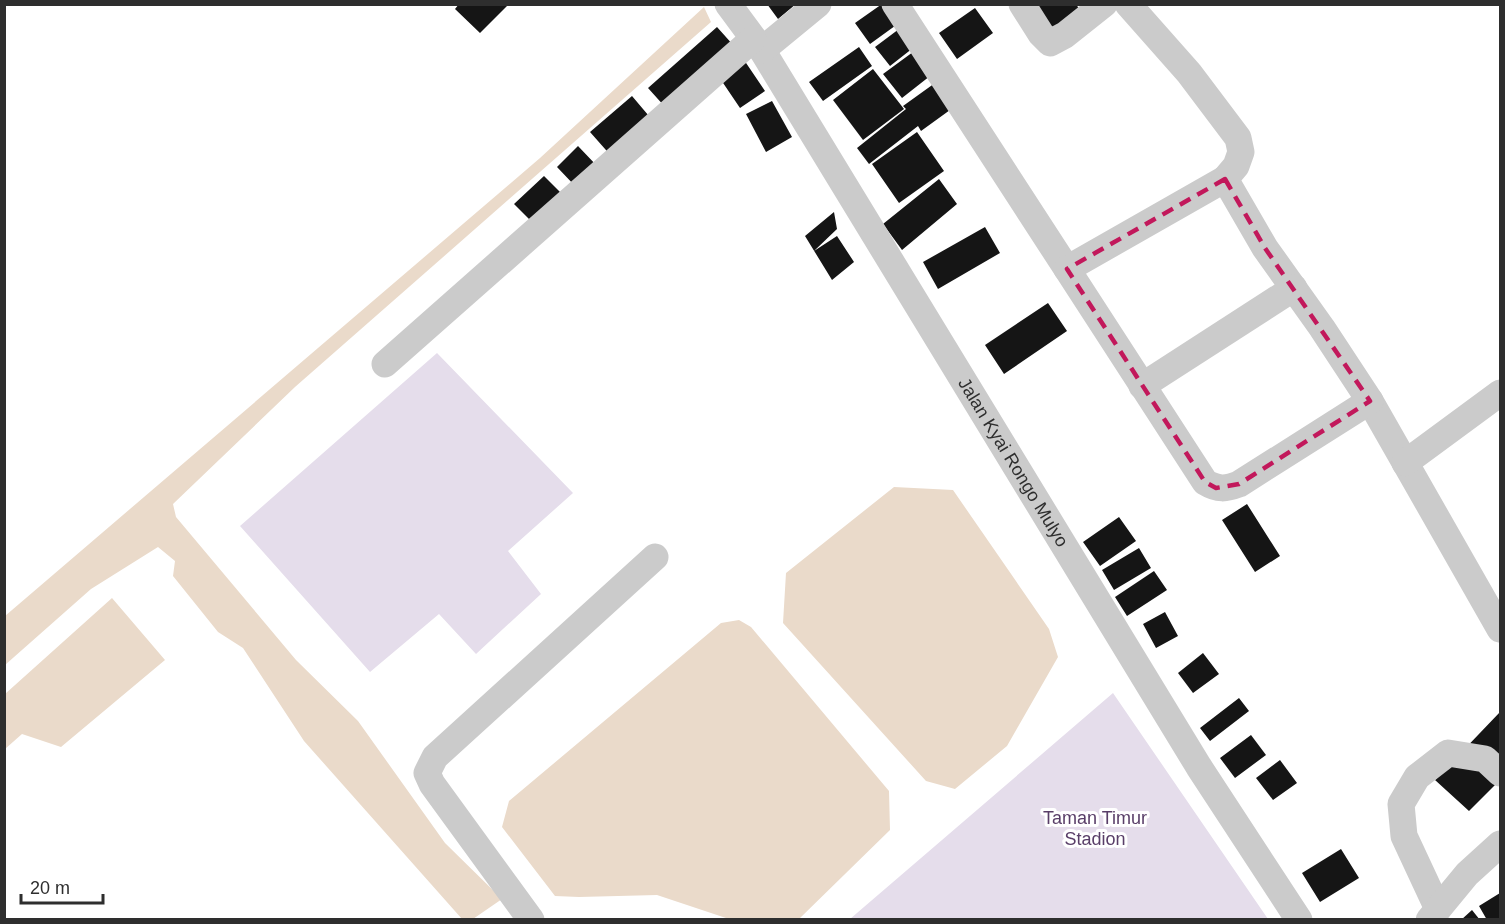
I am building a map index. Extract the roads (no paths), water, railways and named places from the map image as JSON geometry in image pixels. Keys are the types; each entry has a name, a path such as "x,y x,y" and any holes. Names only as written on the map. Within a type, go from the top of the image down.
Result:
{"street":[{"name":"Jalan Kyai Rongo Mulyo","path":"728,4 757,45 1199,767 1299,920"},
{"path":"385,364 757,45 818,4"},
{"path":"895,4 1205,482 1216,488 1227,488 1239,484 1370,402"},
{"path":"1022,4 1041,34 1050,43 1065,35 1104,4"},
{"path":"1067,269 1225,179 1236,166 1241,152 1238,138 1189,73 1128,4"},
{"path":"1225,179 1265,248 1322,328 1370,402 1500,628"},
{"path":"1142,386 1294,288"},
{"path":"1405,463 1500,393"},
{"path":"531,920 432,784 427,773 435,757 655,557"},
{"path":"1500,773 1485,759 1448,753 1418,777 1401,804 1404,836 1433,914 1467,874 1500,844"}],"park label":[{"name":"Taman Timur Stadion","path":"1095,828"}]}
